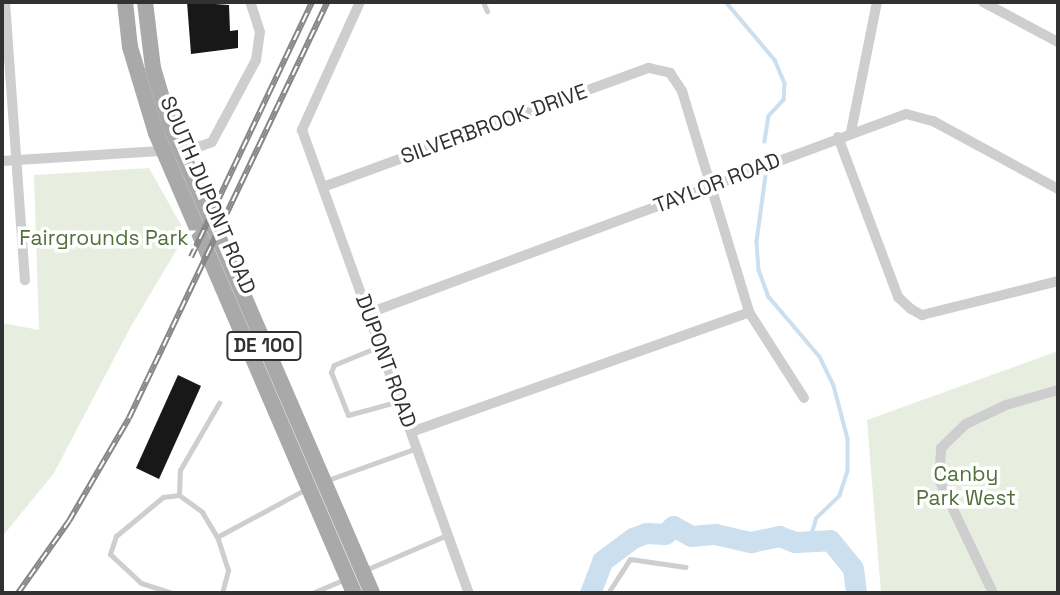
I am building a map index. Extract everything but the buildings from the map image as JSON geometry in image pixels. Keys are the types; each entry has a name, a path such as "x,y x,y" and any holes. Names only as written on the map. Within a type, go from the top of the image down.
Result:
{"main road":[{"name":"SOUTH DUPONT ROAD","path":"125,2 130,47 144,100 354,593"},
{"name":"SOUTH DUPONT ROAD","path":"145,2 161,97 372,593"}],"street":[{"path":"5,2 14,160 25,280"},
{"path":"2,161 192,149 212,142 259,49 260,32 250,2"},
{"name":"DUPONT ROAD","path":"360,2 302,130 469,593"},
{"path":"851,132 877,2"},
{"path":"983,2 1058,42"},
{"name":"SILVERBROOK DRIVE","path":"323,187 642,70 666,71 682,91 713,185"},
{"name":"TAYLOR ROAD","path":"369,313 851,132 906,114 933,121 1058,189"},
{"path":"838,137 898,297 911,309 922,315 1058,281"},
{"path":"713,185 749,312 804,398"},
{"path":"411,432 749,312"},
{"path":"993,593 939,480 941,448 966,424 1006,405 1058,390"}],"lane":[{"path":"483,2 487,11"},
{"path":"380,346 334,365 331,372 348,415 400,401"},
{"path":"179,495 180,470 219,403"},
{"path":"217,537 274,510 297,492 417,448"},
{"path":"172,593 141,583 110,554 110,546 163,496 179,495 202,512 217,537 228,570 222,593"},
{"path":"312,593 447,535"},
{"path":"608,593 630,559 685,567"}],"green space":[{"name":"Fairgrounds Park","path":"149,168 186,234 130,328 54,473 2,537 2,323 39,330 34,175"},
{"name":"Canby Park West","path":"1058,351 1058,593 881,593 867,420"}],"waterway":[{"path":"726,2 775,60 785,83 784,100 769,116 765,142"},
{"path":"766,176 757,242 759,270 769,297 820,357 834,386 848,439 848,471 840,496 817,518 811,538"},
{"path":"590,593 602,561 633,538 646,533 665,534 673,526 691,536 715,534 751,542 779,536 795,542 830,540 853,568 856,593"}],"railway":[{"path":"191,257 312,2"},
{"path":"18,593 69,521 129,418 327,2"}]}
